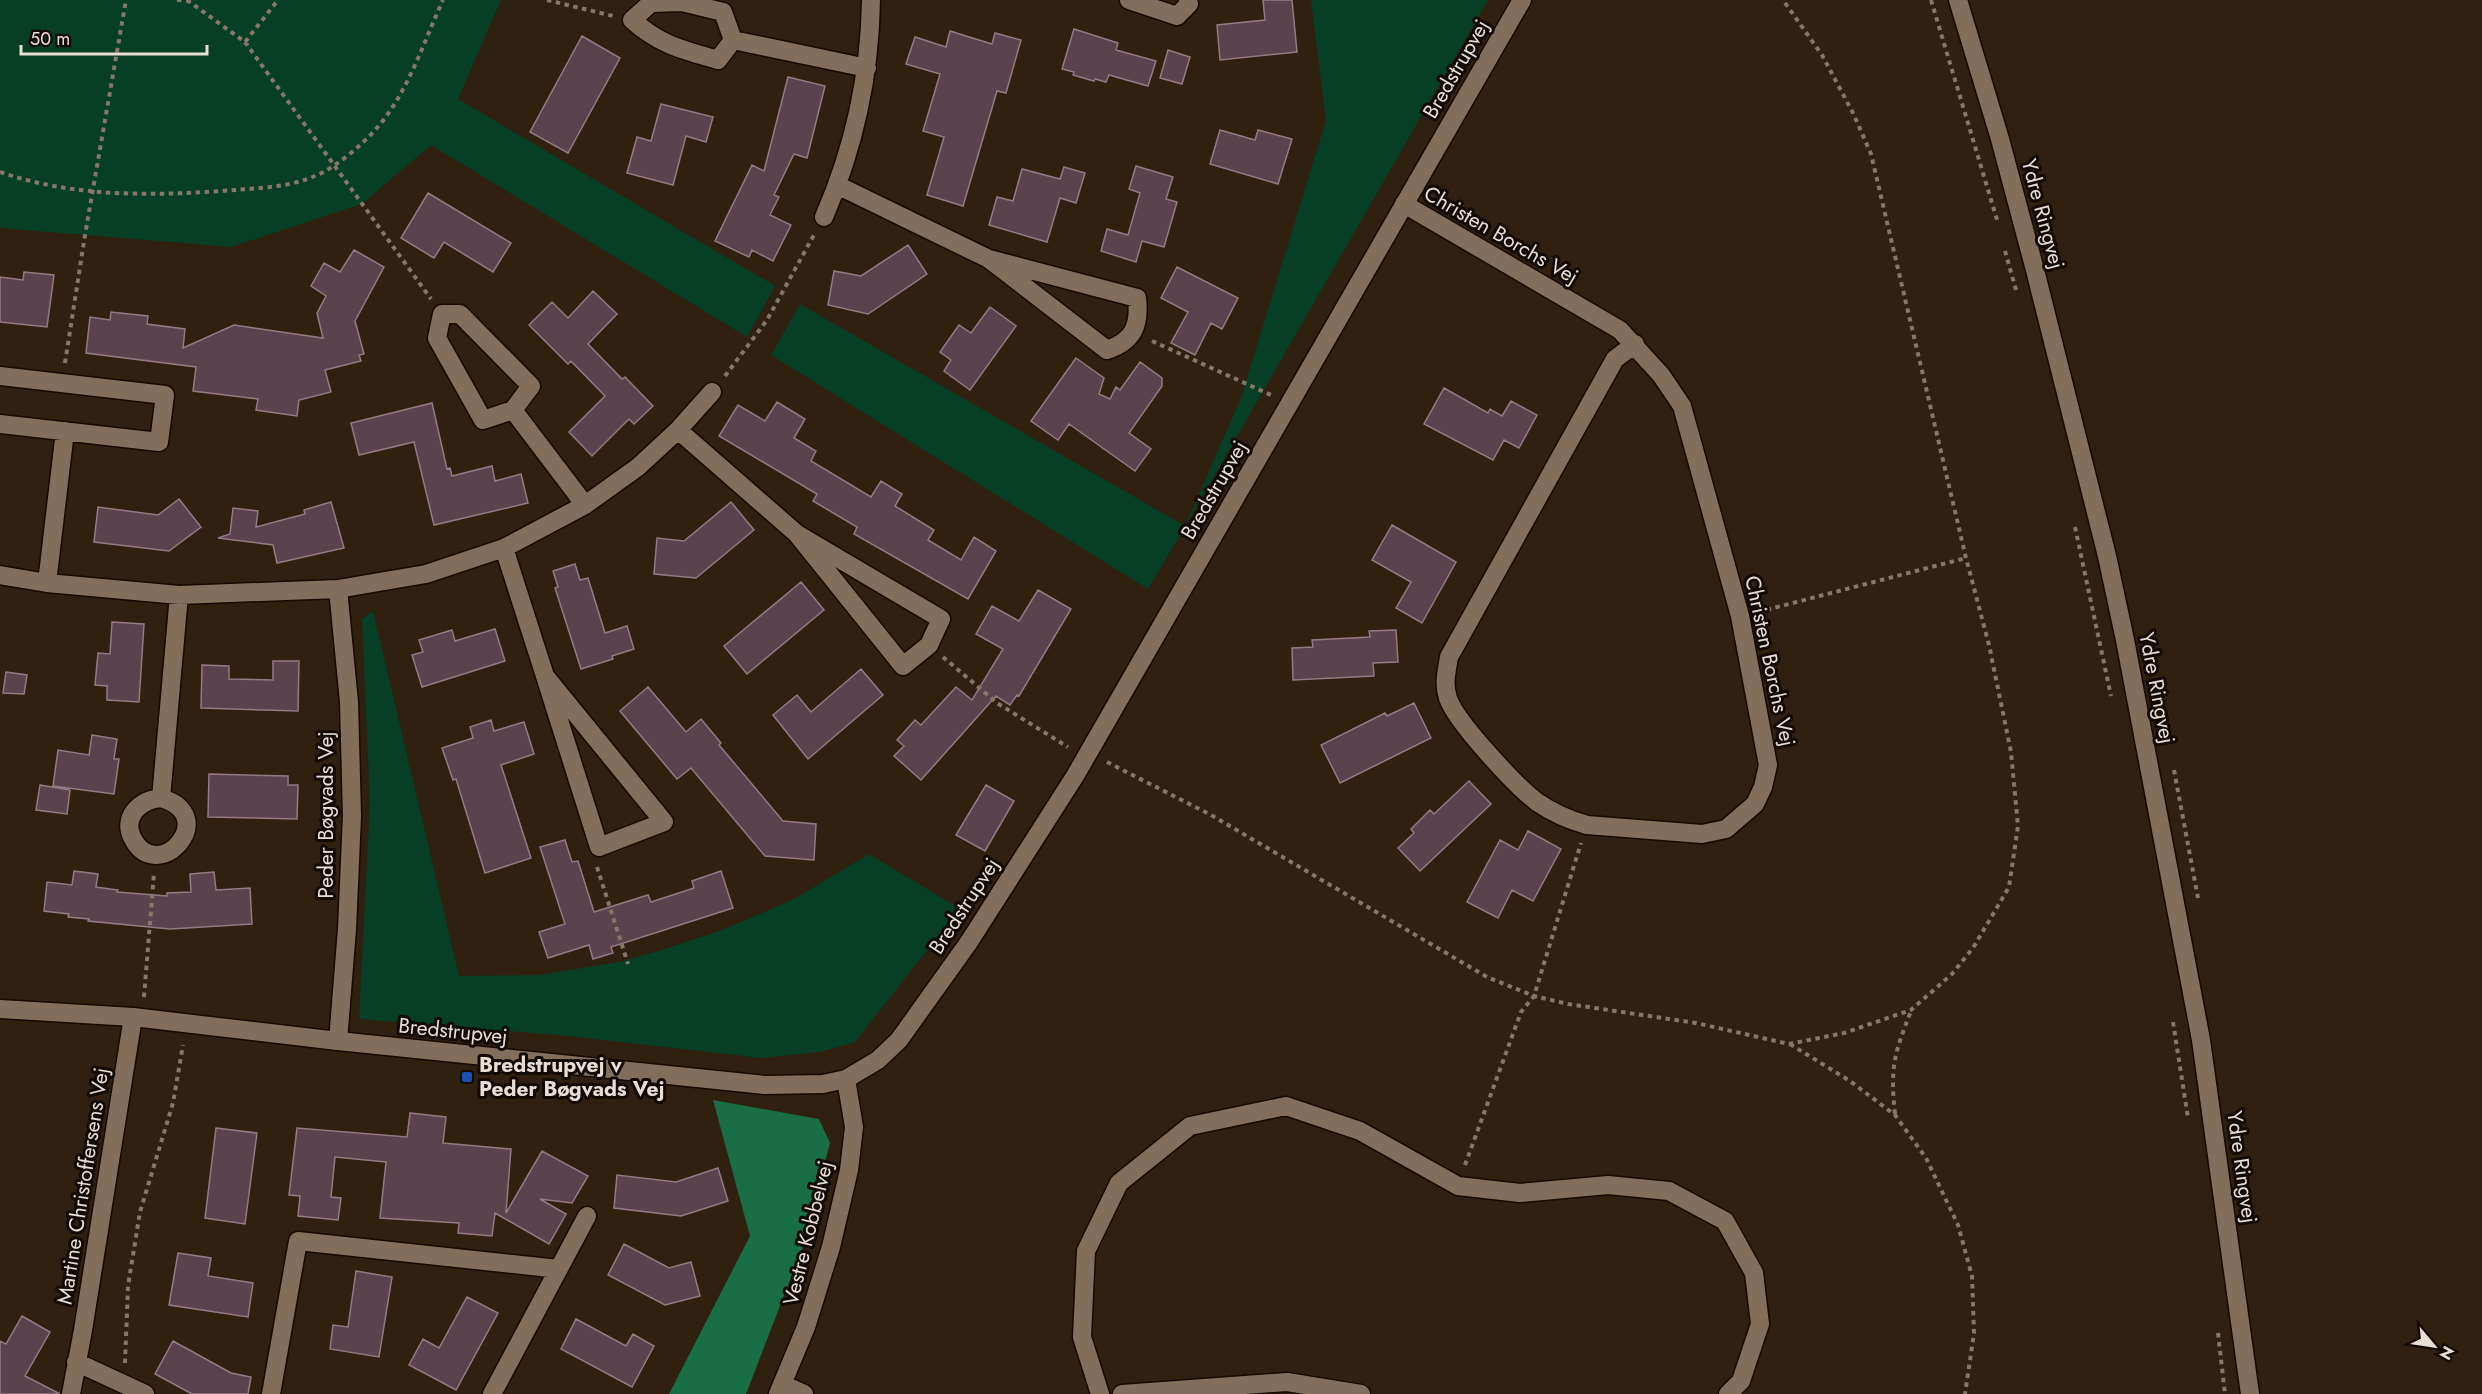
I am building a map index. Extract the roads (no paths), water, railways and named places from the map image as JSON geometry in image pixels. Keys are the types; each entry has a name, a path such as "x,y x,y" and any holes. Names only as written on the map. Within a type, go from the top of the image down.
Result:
{"street":[{"path":"824,217 854,132 867,68 871,0"},
{"path":"1129,0 1178,16 1189,4 1188,0"},
{"name":"Bredstrupvej","path":"0,1009 138,1011 187,1024 765,1085 823,1084 846,1079 878,1060 899,1040 969,942 1069,786 1522,0"},
{"name":"Ydre Ringvej","path":"1958,1 2000,139 2036,270 2104,544 2125,640 2201,1040 2250,1394"},
{"path":"682,2 723,12 733,40 717,60 677,48 649,36 632,21 651,3 682,2"},
{"path":"733,40 867,68"},
{"path":"837,185 989,259 1137,298 1139,316 1132,332 1122,345 1107,350 989,259"},
{"name":"Christen Borchs Vej","path":"1404,204 1620,330 1635,344 1661,375 1682,406 1740,616 1768,765 1763,787 1755,804 1726,829 1702,834 1587,825 1554,813 1523,790 1460,720 1448,698 1445,679 1449,657 1615,359 1635,344"},
{"path":"442,314 460,315 531,386 513,410 483,420 437,338 442,314"},
{"path":"0,376 165,395 159,442 0,424"},
{"path":"0,575 47,583 179,595 338,589 426,574 504,548 585,505 638,467 678,430 712,392"},
{"path":"513,410 585,505"},
{"path":"678,430 797,534 903,666 929,645 941,619 797,534"},
{"path":"47,583 65,431"},
{"path":"504,548 599,847 664,822 545,676"},
{"name":"Peder Bøgvads Vej","path":"338,589 349,702 352,816 347,929 338,1041"},
{"path":"161,798 179,595"},
{"path":"161,798 171,801 180,808 187,829 183,840 176,848 166,854 155,855 144,851 136,844 130,835 130,824 133,813 140,804 150,799 161,798"},
{"name":"Martine Christoffersens Vej","path":"71,1394 138,1011"},
{"name":"Vestre Kobbelvej","path":"780,1389 809,1317 831,1246 849,1170 854,1127 846,1079"},
{"path":"1100,1394 1082,1337 1086,1251 1119,1183 1190,1126 1286,1106 1360,1131 1458,1186 1520,1193 1608,1185 1668,1191 1725,1221 1754,1273 1760,1324 1741,1381 1728,1394"},
{"path":"492,1394 587,1216"},
{"path":"272,1394 298,1241 559,1269"},
{"path":"76,1362 145,1394"},
{"path":"1122,1394 1287,1382 1361,1394"},
{"path":"780,1389 804,1394"}],"place":[{"name":"Bredstrupvej v Peder Bøgvads Vej","path":"467,1077"}]}
